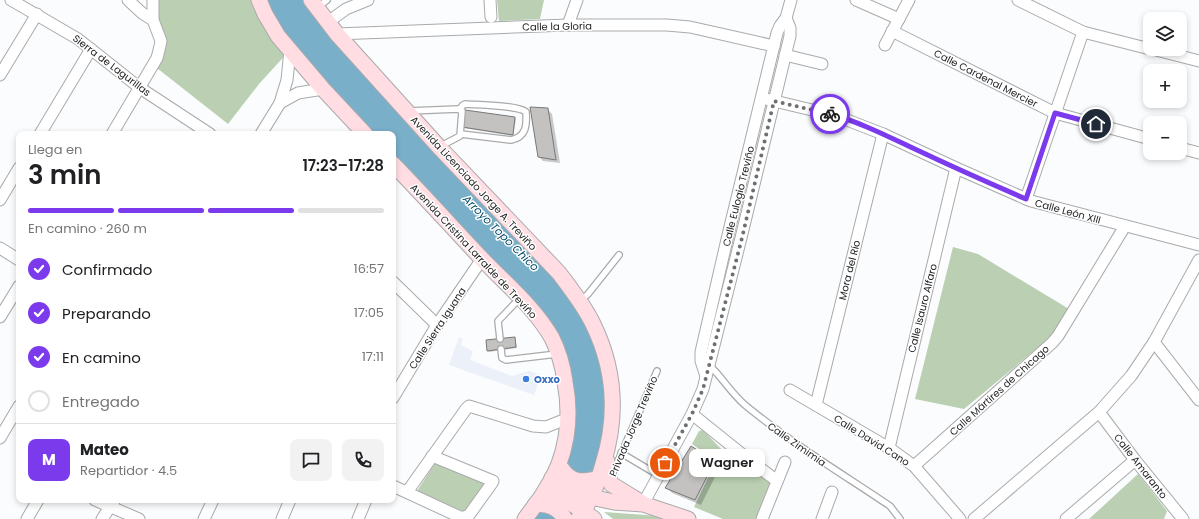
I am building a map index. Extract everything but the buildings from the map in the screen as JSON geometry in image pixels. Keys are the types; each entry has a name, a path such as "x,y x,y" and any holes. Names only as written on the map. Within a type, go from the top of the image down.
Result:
{"main road":[{"path":"258,0 278,36 323,89 362,131"},
{"name":"Avenida Licenciado Jorge A. Treviño","path":"316,2 337,34 439,147 559,273 593,323 602,346 612,389 614,452 607,472 589,499"},
{"name":"Avenida Cristina Larralde de Treviño","path":"396,167 520,297 552,338 559,354 568,396 568,418 565,445 555,479 538,505 525,519"},
{"path":"513,519 542,481 549,469 554,454 561,421 563,369"},
{"path":"555,479 589,499 643,504"},
{"path":"589,499 611,484 643,504 688,519"},
{"path":"538,505 552,507 562,514 565,519"}],"street":[{"name":"Sierra de Lagurillas","path":"11,0 78,38 140,88 205,131"},
{"path":"128,0 142,14 153,20"},
{"path":"114,131 157,58 160,46 160,36 153,20 153,0"},
{"path":"328,22 346,9 368,0"},
{"path":"490,0 491,17"},
{"path":"568,25 577,0"},
{"name":"Calle Eulogio Treviño","path":"643,504 692,414 703,389 706,376 705,363 701,352 778,29 786,18 791,0"},
{"path":"856,0 899,19"},
{"path":"885,45 909,0"},
{"path":"1018,0 1083,32 1143,47"},
{"path":"0,75 37,14"},
{"name":"Calle Eulogio Treviño","path":"705,363 742,238 786,55 790,32 786,18"},
{"name":"Calle la Gloria","path":"337,34 568,25 667,25 682,26 774,46"},
{"name":"Calle Cardenal Mercier","path":"892,31 1055,113 1143,137"},
{"path":"1026,199 1083,32"},
{"path":"42,131 91,49"},
{"path":"263,131 280,103 287,80 290,50"},
{"path":"786,55 822,64"},
{"path":"1179,56 1199,61"},
{"path":"280,103 298,93 323,89"},
{"name":"Calle León XIII","path":"762,98 833,115 883,134 1026,199 1199,245"},
{"path":"190,131 194,124"},
{"name":"Mora del Río","path":"816,405 883,134"},
{"path":"1187,150 1199,153"},
{"name":"Calle Isauro Alfaro","path":"889,448 956,168"},
{"path":"0,200 16,173"},
{"name":"Calle Mártires de Chicago","path":"914,466 1052,343 1058,336 1124,226"},
{"path":"728,235 742,238"},
{"path":"0,248 16,258"},
{"name":"Calle Sierra Iguana","path":"396,393 437,325 482,258"},
{"path":"974,519 1099,412 1131,376 1154,342 1199,261"},
{"path":"396,285 437,325"},
{"path":"0,317 16,291"},
{"path":"1154,342 1199,400"},
{"name":"Calle David Cano","path":"790,390 889,448 914,466 960,519"},
{"path":"407,492 469,406 532,426 546,427 561,421"},
{"path":"0,438 16,411"},
{"name":"Calle Amaranto","path":"1099,412 1178,517"},
{"path":"692,414 777,481"},
{"path":"396,487 407,492 443,515 467,517 493,481 432,456"},
{"path":"1066,519 1135,460"},
{"path":"762,519 785,462"},
{"path":"822,519 832,492"},
{"path":"26,519 36,503"},
{"path":"102,519 112,503 139,519"},
{"path":"204,519 212,503"},
{"path":"282,519 289,503"},
{"path":"358,519 365,503"}],"lane":[{"path":"407,111 460,109 466,104 500,106 522,109 526,112 526,124 523,134 518,139 511,140 461,134"},
{"path":"439,147 460,137 463,112 460,109"},
{"path":"579,301 588,294 619,255"},
{"path":"500,339 498,321 520,297"},
{"path":"501,349 503,359 506,360 559,354"},
{"name":"Calle Zimimia","path":"705,363 750,409 790,440 890,506 900,519"},
{"name":"Privada Jorge Treviño","path":"614,452 657,371"},
{"path":"614,452 658,475"}],"shaded area":[{"path":"459,337 463,339 461,345 473,351 470,360 512,376 529,371 541,375 534,395 449,365"}],"green space":[{"path":"153,0 259,0 290,50 259,84 228,124 154,66 157,58"},
{"path":"497,0 544,0 540,19 499,21"},
{"path":"953,247 978,254 1069,309 1058,331 964,409 915,399"},
{"path":"703,430 724,452 771,481 756,519 723,519 694,507 716,461 692,444 699,431"},
{"path":"435,463 489,485 468,514 417,491"},
{"path":"1138,474 1167,511 1164,519 1089,519"},
{"path":"604,512 660,516 668,519 613,519"}],"water":[{"name":"Arroyo Topo Chico","path":"259,0 311,0 559,273 602,346 610,437 576,519 525,519 535,505 569,418 551,338 396,167 396,131 363,131"}],"way so far":[{"path":"665,463 692,414 703,389 742,238 774,101 830,114"}],"place":[{"name":"Oxxo","path":"526,379"},
{"name":"Wagner","path":"665,463"}],"route":[{"path":"830,114 883,134 1026,199 1055,113 1096,124"}]}
